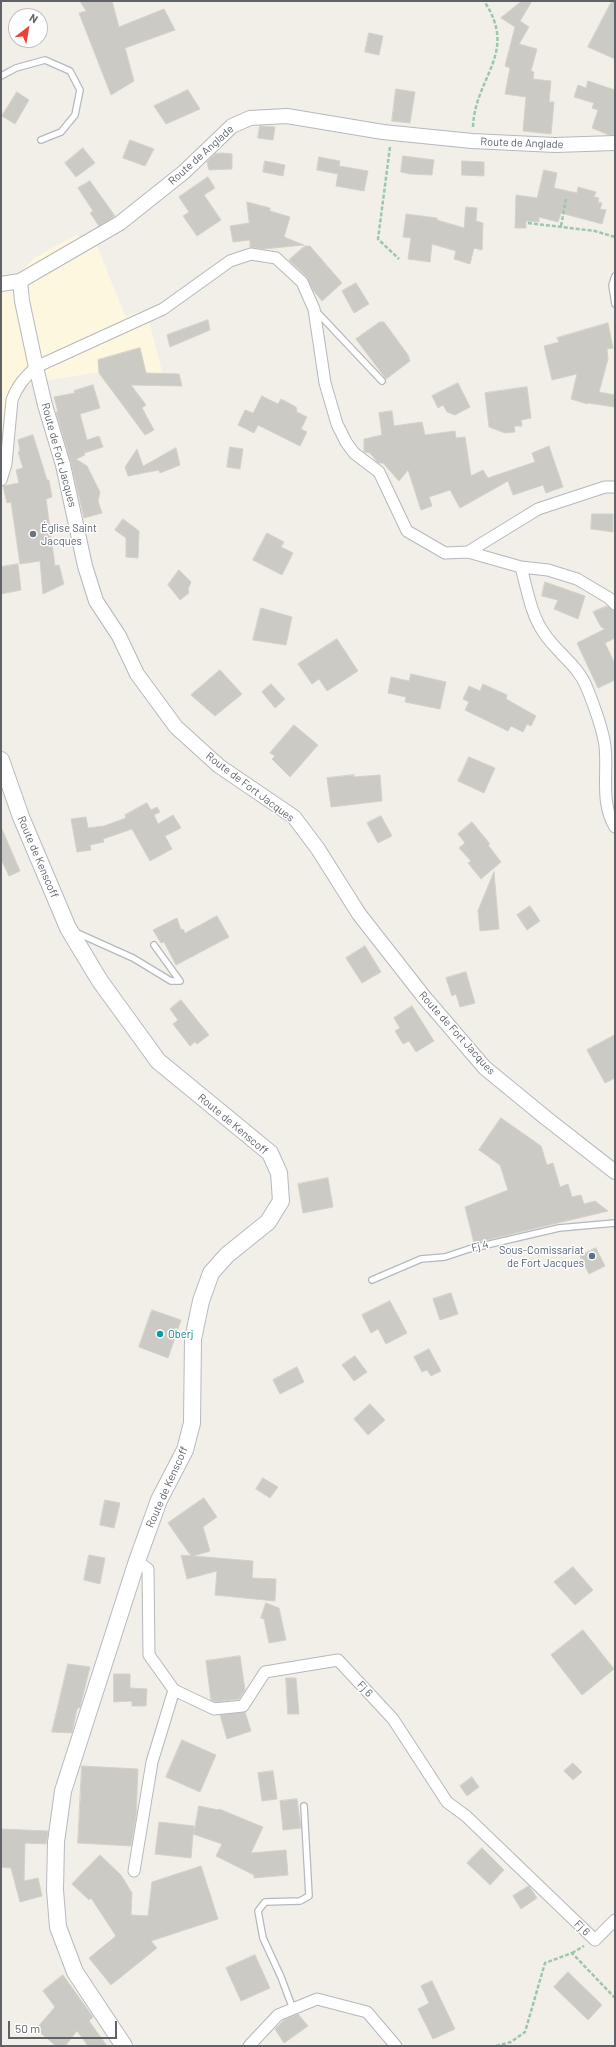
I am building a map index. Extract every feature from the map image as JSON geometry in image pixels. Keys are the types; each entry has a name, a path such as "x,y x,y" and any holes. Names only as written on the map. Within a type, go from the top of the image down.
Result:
{"main road":[{"name":"Route de Kenscoff","path":"1,760 21,817 68,928 100,981 158,1061 270,1153 279,1173 281,1201 268,1222 227,1255 210,1273 201,1301 193,1339 192,1423 186,1450 159,1500 137,1561 63,1791 56,1842 55,1890 58,1927 75,1972 124,2046"}],"street":[{"name":"Route de Anglade","path":"20,281 120,223 184,172 232,126 250,118 287,116 392,132 472,141 555,145 615,143"},
{"path":"1,480 6,464 12,400 21,382 36,367 163,309 230,261 251,254 276,258 302,282 314,309 325,383 337,424 354,454 379,472 407,531 445,553 468,552 521,567 548,570 577,579 609,598 615,604"},
{"path":"1,284 20,281 22,301 36,367"},
{"name":"Route de Fort Jacques","path":"36,367 45,405 63,465 85,566 96,601 120,636 142,680 176,727 218,766 294,817 318,849 359,914 424,996 485,1068 615,1172"},
{"path":"468,552 538,509 606,487 615,487"},
{"path":"521,567 530,603 543,633 576,667 586,687 605,746 605,787 610,818 615,827"},
{"name":"Fj 6","path":"137,1561 148,1568 149,1655 174,1690 214,1709 243,1706 265,1672 338,1660 393,1719 447,1802 466,1816 595,1940 615,1920"},
{"path":"134,1871 152,1762 174,1690"},
{"path":"248,2046 278,2015 317,1999 367,2012 396,2046"}],"lane":[{"path":"1,76 16,68 45,60 70,71 80,90 75,115 61,132 41,140"},
{"path":"615,276 612,285 615,304"},
{"path":"314,309 382,381"},
{"path":"68,928 133,958 171,981 180,981 154,945"},
{"name":"Fj 4","path":"372,1280 421,1259 445,1256 468,1249 559,1228 615,1222"},
{"path":"292,2009 281,1977 263,1938 258,1911 265,1902 300,1901 309,1896 304,1806"}],"path":[{"path":"472,141 473,122 481,91 499,46 497,25 493,14 484,1"},
{"path":"392,132 378,239 399,259"},
{"path":"561,226 566,199"},
{"path":"528,223 595,231 615,237"},
{"path":"496,2046 511,2042 525,2032 545,1963 572,1953 615,1998"}],"shaded area":[{"path":"76,235 97,246 125,316 146,310 163,375 99,372 25,384 10,428 1,481 1,287 9,285 34,258"}],"building":[{"path":"80,1 112,1 119,27 164,9 175,30 125,48 134,81 111,95 79,13 86,11"},
{"path":"522,1 532,1 520,21 529,27 519,44 537,49 531,71 534,72 533,79 551,81 549,102 554,102 551,134 523,131 526,97 505,94 510,68 505,66 515,27 501,18"},
{"path":"612,1 615,1 615,59 588,47"},
{"path":"369,33 383,36 379,55 365,52"},
{"path":"588,81 615,90 615,135 609,135 592,128 598,110 592,108 594,103 574,97 578,85 586,88"},
{"path":"396,89 415,92 410,123 392,121"},
{"path":"188,90 200,109 166,124 154,106"},
{"path":"17,92 29,100 15,124 2,116"},
{"path":"260,126 275,127 273,140 258,138"},
{"path":"130,140 154,149 145,166 123,158"},
{"path":"83,148 95,163 76,177 65,163"},
{"path":"215,154 232,154 232,169 209,170 207,162"},
{"path":"403,156 434,160 432,175 401,172"},
{"path":"319,157 340,161 339,166 368,171 364,191 336,186 338,174 317,170"},
{"path":"265,161 285,165 283,176 263,172"},
{"path":"462,161 484,162 484,176 462,175"},
{"path":"544,170 557,173 554,188 577,193 578,187 596,192 594,197 599,198 598,202 602,203 600,209 606,210 602,224 561,213 558,222 539,217 539,222 526,221 526,228 515,228 516,195 537,198"},
{"path":"208,177 215,188 204,195 221,220 197,236 183,216 189,212 179,197"},
{"path":"90,181 115,216 99,226 90,213 93,211 78,188"},
{"path":"247,202 270,208 270,211 290,217 284,237 304,245 263,249 250,247 250,240 233,242 230,226 249,223"},
{"path":"466,207 477,208 476,221 483,223 482,250 474,248 470,264 454,259 456,251 432,244 430,262 408,259 411,238 403,237 406,214 437,218 437,220 464,228"},
{"path":"305,246 310,246 342,283 322,301 313,290 307,277 289,260"},
{"path":"356,283 369,304 354,313 342,291"},
{"path":"208,320 210,330 170,347 167,335"},
{"path":"380,322 384,322 408,355 410,361 386,379 356,339"},
{"path":"608,323 613,348 607,349 608,359 599,392 615,395 615,407 587,404 571,399 577,374 552,380 544,346 559,342 557,338"},
{"path":"140,348 146,373 179,374 182,386 131,385 146,405 142,408 154,430 145,435 99,373 98,360"},
{"path":"458,383 470,407 455,415 447,412 443,405 438,408 432,396"},
{"path":"93,385 100,408 80,414 87,440 99,436 103,447 84,453 85,455 76,459 87,466 100,492 98,501 102,513 84,518 71,463 56,412 58,412 54,397 75,393 74,391"},
{"path":"527,387 531,418 521,420 522,426 514,426 515,432 505,433 489,427 485,393"},
{"path":"262,396 278,404 281,399 296,407 297,412 307,417 301,429 307,432 300,446 258,425 254,433 238,425 245,410 253,413"},
{"path":"392,411 394,426 422,422 425,435 455,431 456,438 465,437 471,476 483,470 488,478 535,462 532,453 549,446 563,487 546,493 543,485 513,495 508,481 460,508 450,490 429,497 432,506 421,510 408,470 399,481 383,463 378,463 370,453 364,452 364,439 382,435 379,413"},
{"path":"33,435 47,480 49,480 52,497 46,499 55,566 59,565 64,584 43,594 40,561 20,564 11,502 7,503 3,486 19,483 16,470 23,468 18,452 20,451 18,440"},
{"path":"230,447 243,449 240,469 227,467"},
{"path":"176,448 180,465 160,473 159,470 128,476 125,467 137,449 143,466"},
{"path":"592,514 613,514 613,532 591,529"},
{"path":"123,519 139,531 138,558 126,557 126,538 115,530"},
{"path":"267,533 284,542 281,547 293,553 282,575 253,560"},
{"path":"18,564 21,590 1,594 1,567"},
{"path":"179,570 191,582 188,589 189,593 180,600 168,585"},
{"path":"545,582 585,596 578,619 554,609 558,600 542,596"},
{"path":"607,606 615,611 615,638 605,643 615,664 615,680 598,688 577,643 605,629 601,627 593,612"},
{"path":"261,608 292,617 286,645 253,640"},
{"path":"337,639 358,671 327,691 319,679 312,684 298,664"},
{"path":"220,670 242,694 215,716 191,695"},
{"path":"411,674 446,682 440,709 405,702 406,697 388,693 391,677 409,681"},
{"path":"271,684 285,699 275,708 262,692"},
{"path":"483,684 507,695 506,699 536,716 531,726 527,724 523,732 511,726 508,731 465,710 469,702 463,699 469,686 480,691"},
{"path":"294,725 318,745 290,777 272,759 275,756 270,753"},
{"path":"469,757 495,768 484,793 458,781"},
{"path":"354,775 354,777 380,775 382,801 331,807 327,778"},
{"path":"147,803 151,810 157,807 160,812 154,815 158,824 173,815 181,828 165,836 172,849 150,861 132,829 103,839 104,842 90,845 91,850 77,852 71,819 86,817 88,828 104,826 126,818 125,815"},
{"path":"381,816 392,836 378,843 367,823"},
{"path":"472,822 490,844 488,845 501,862 481,879 468,863 471,861 459,848 465,843 458,834"},
{"path":"1,827 20,871 9,876 1,859"},
{"path":"494,872 499,929 480,931 478,911"},
{"path":"530,906 540,921 527,930 517,915"},
{"path":"217,916 229,937 176,965 164,942 161,943 153,930 177,918 181,930 183,929 185,933"},
{"path":"365,946 381,972 362,983 346,958"},
{"path":"466,972 475,1003 460,1007 456,994 452,996 446,978"},
{"path":"181,1000 209,1035 197,1044 195,1042 190,1046 173,1024 178,1020 170,1009"},
{"path":"412,1006 434,1041 416,1052 409,1041 403,1044 395,1031 400,1028 394,1018"},
{"path":"615,1035 615,1078 605,1083 587,1050"},
{"path":"501,1118 541,1146 547,1165 553,1163 560,1187 568,1184 572,1197 581,1195 584,1204 595,1201 608,1211 474,1243 465,1207 508,1190 500,1165 479,1150"},
{"path":"328,1178 333,1207 303,1213 298,1184"},
{"path":"596,1248 605,1266 589,1274 580,1256"},
{"path":"451,1293 458,1314 440,1320 433,1299"},
{"path":"390,1301 407,1333 386,1344 378,1329 371,1333 362,1315"},
{"name":"Oberj","path":"152,1310 181,1320 168,1358 139,1347"},
{"path":"429,1349 441,1371 431,1376 427,1370 422,1372 414,1357"},
{"path":"355,1356 367,1372 354,1381 342,1365"},
{"path":"297,1367 304,1382 280,1394 273,1380"},
{"path":"370,1404 385,1420 368,1435 354,1419"},
{"path":"263,1478 278,1487 270,1498 256,1489"},
{"path":"204,1498 217,1517 203,1527 210,1551 193,1556 253,1561 252,1578 276,1579 275,1601 215,1595 217,1571 187,1579 181,1555 191,1556 168,1523"},
{"path":"105,1500 120,1503 114,1528 100,1525"},
{"path":"89,1555 105,1558 100,1584 84,1580"},
{"path":"573,1567 593,1590 575,1605 554,1582"},
{"path":"266,1603 279,1608 286,1640 269,1643 264,1619 261,1618"},
{"path":"583,1630 614,1669 582,1695 551,1655"},
{"path":"240,1656 245,1690 239,1699 215,1702 211,1700 206,1661"},
{"path":"68,1664 90,1667 80,1707 77,1709 72,1733 52,1732"},
{"path":"114,1674 130,1674 130,1688 147,1689 146,1706 132,1706 132,1701 114,1702"},
{"path":"286,1678 296,1678 299,1714 288,1714"},
{"path":"245,1712 251,1731 227,1739 220,1715"},
{"path":"182,1740 216,1755 200,1792 166,1777"},
{"path":"573,1763 582,1772 573,1780 564,1771"},
{"path":"82,1766 138,1769 136,1816 131,1846 78,1843"},
{"path":"273,1771 277,1799 262,1801 258,1773"},
{"path":"472,1777 479,1787 467,1796 460,1786"},
{"path":"297,1799 301,1828 283,1830 280,1801"},
{"path":"199,1806 219,1809 263,1827 251,1853 286,1850 288,1875 254,1878 254,1875 216,1856 222,1844 193,1834 191,1858 155,1854 159,1822 194,1826 194,1832"},
{"path":"1,1829 48,1831 46,1844 25,1843 24,1881 38,1878 42,1896 20,1902 11,1868 1,1867"},
{"path":"482,1848 504,1870 490,1885 467,1863"},
{"path":"100,1855 121,1875 132,1893 131,1915 148,1916 152,1882 201,1866 218,1919 151,1941 157,1948 111,1985 89,1958 116,1936 91,1898 89,1900 72,1884"},
{"path":"529,1886 537,1898 521,1909 513,1896"},
{"path":"255,1955 270,1988 241,2001 226,1968"},
{"path":"568,1972 602,2005 588,2020 554,1987"},
{"path":"63,1975 93,2017 89,2021 107,2046 88,2046 77,2031 65,2046 56,2046 36,2029 55,2007 43,1991"},
{"path":"432,1981 455,2029 433,2039 418,2009 429,2003 421,1986"},
{"path":"298,2014 308,2026 284,2043 275,2029 284,2020"}],"place":[{"name":"Église Saint Jacques","path":"33,534"},
{"name":"Sous-Comissariat de Fort Jacques","path":"592,1256"},
{"name":"Oberj","path":"160,1334"}]}
